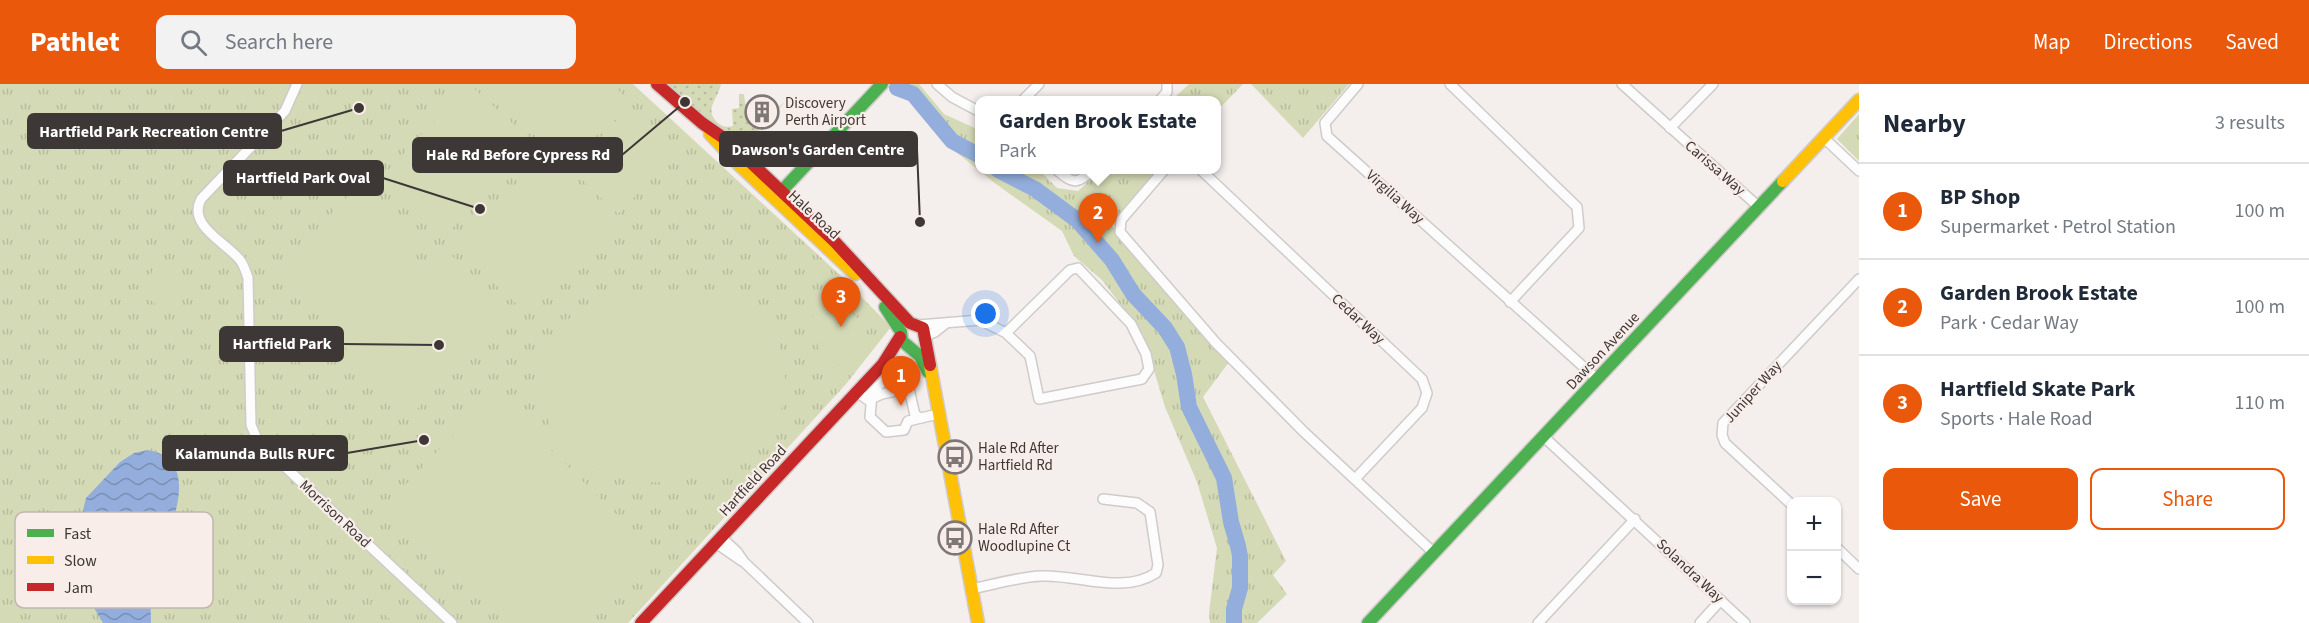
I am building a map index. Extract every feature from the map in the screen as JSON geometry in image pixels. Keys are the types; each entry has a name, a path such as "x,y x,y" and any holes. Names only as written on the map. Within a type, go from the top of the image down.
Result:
{"main road":[{"name":"Hale Road","path":"657,84 702,123 728,141 778,195 861,269 913,332"},
{"path":"778,195 882,84"},
{"name":"Dawson Avenue","path":"1368,623 1859,100"},
{"path":"911,348 920,346 913,332"},
{"path":"913,332 929,354 930,376 978,623"},
{"name":"Hartfield Road","path":"641,623 719,540 865,395 886,361 913,332"},
{"path":"911,348 920,356 930,376"},
{"name":"Hartfield Road","path":"886,361 911,348"}],"street":[{"name":"Morrison Road","path":"297,84 285,111 201,199 198,207 200,221 239,258 248,278 251,425 257,439 267,450 452,623"},
{"path":"937,84 952,97 975,109"},
{"path":"1027,96 1039,84"},
{"name":"Virgilia Way","path":"1358,84 1325,123 1327,136 1597,379"},
{"path":"1450,84 1577,207 1579,228 1510,302"},
{"name":"Carissa Way","path":"1622,84 1760,208"},
{"name":"Carissa Way","path":"1670,128 1713,84"},
{"path":"1824,138 1859,171"},
{"path":"1062,174 1075,182 1088,174"},
{"path":"1161,174 1121,220 1120,232 1216,343 1304,432 1434,553"},
{"name":"Cedar Way","path":"1205,174 1422,379 1427,393 1422,408 1355,479"},
{"path":"913,332 968,319 980,320 1006,333 1030,356 1040,399 1142,379 1149,369 1146,354 1131,324 1078,268 1070,270 1006,333"},
{"name":"Juniper Way","path":"1787,501 1725,443 1721,429 1723,423 1859,279"},
{"path":"886,361 888,370 907,381 914,413 921,418"},
{"path":"865,395 887,378 896,375"},
{"path":"865,395 876,396 901,390 909,393 911,397"},
{"path":"865,395 870,417 886,432 904,430 908,421 938,414"},
{"name":"Solandra Way","path":"1544,436 1745,623"},
{"path":"972,589 1042,576 1101,582 1146,580 1156,573 1158,565 1150,512 1137,503 1103,500"},
{"path":"1538,623 1635,519"},
{"path":"719,540 734,558 744,562 807,623"},
{"path":"1839,551 1859,569"},
{"path":"1700,623 1721,600"}],"green space":[{"path":"0,84 633,84 842,277 891,327 846,384 628,623 0,623"},
{"path":"469,84 533,142 444,237 381,178"},
{"path":"488,84 612,84 627,99 569,161"},
{"path":"662,84 721,84 711,111 715,120 725,127 733,126 732,109 739,108 739,94 744,94 745,103 761,122 786,101 739,152"},
{"path":"901,84 919,84 944,114 975,128 975,167 946,144"},
{"path":"1189,84 1243,84 1221,107 1221,96 1176,96"},
{"path":"1251,84 1349,84 1303,138"},
{"path":"629,107 677,152 618,214 571,169"},
{"path":"1859,114 1859,161 1837,139"},
{"path":"547,157 614,220 526,313 460,251"},
{"path":"984,174 1043,174 1057,188 1078,191 1097,174 1156,174 1115,219 1112,226 1229,362 1203,397 1286,561 1273,575 1287,594 1257,623 1210,623 1209,613 1217,548 1197,482 1165,407 1143,334 1102,280 1074,256 1062,231"},
{"path":"360,183 416,236 402,250 423,269 444,248 509,310 406,421 340,359 348,350 334,338 323,316 277,272"},
{"path":"174,259 181,270 179,286 173,297 166,303 158,304 151,300 148,292 149,279 158,261"},
{"path":"822,288 866,325 867,337 846,369 839,364 835,368 819,352 817,341 813,341 812,319"},
{"path":"698,290 723,293 752,308 768,323 783,359 784,398 779,416 770,433 758,447 742,459 696,478 671,482 647,482 622,478 599,470 578,457 560,439 546,416 540,385 541,366 551,339 570,318 584,308 604,299 633,291"},
{"path":"500,400 655,552 587,623 506,623 386,505 484,403"},
{"path":"381,593 403,614 395,623 371,603"},
{"path":"366,610 380,623 359,623 356,620"}],"water":[{"path":"148,450 166,457 176,470 179,486 175,512 83,512 86,498 120,462 134,453"},
{"path":"94,608 151,608 151,623 103,623"}],"waterway":[{"path":"897,88 913,94 952,141 975,153"},
{"path":"1006,174 1035,189 1077,220 1112,260 1133,294 1165,328 1177,347 1189,407 1224,478 1231,522 1240,556 1240,588 1234,609 1234,623"}],"traffic: fast":[{"path":"776,197 882,84"},
{"path":"1368,623 1783,181"},
{"path":"885,307 901,332 902,341 920,356 928,372"}],"traffic: slow":[{"path":"1783,181 1859,100"},
{"path":"710,134 737,163 855,274"},
{"path":"930,365 978,623"}],"traffic: jam":[{"path":"657,84 702,123 728,141 835,242 910,323 923,328 930,365"},
{"path":"641,623 883,364 900,337"}],"place":[{"name":"Hale Rd Before Cypress Rd","path":"685,102"},
{"name":"Hartfield Park Recreation Centre","path":"359,108"},
{"name":"Discovery Perth Airport","path":"762,112"},
{"name":"Hartfield Park Oval","path":"480,209"},
{"name":"Dawson's Garden Centre","path":"920,222"},
{"name":"Garden Brook Estate","path":"1098,243"},
{"name":"Hartfield Skate Park","path":"841,327"},
{"name":"Hartfield Park","path":"439,345"},
{"name":"BP Shop","path":"901,406"},
{"name":"Kalamunda Bulls RUFC","path":"424,440"},
{"name":"Hale Rd After Hartfield Rd","path":"955,457"},
{"name":"Hale Rd After Woodlupine Ct","path":"955,538"}]}
